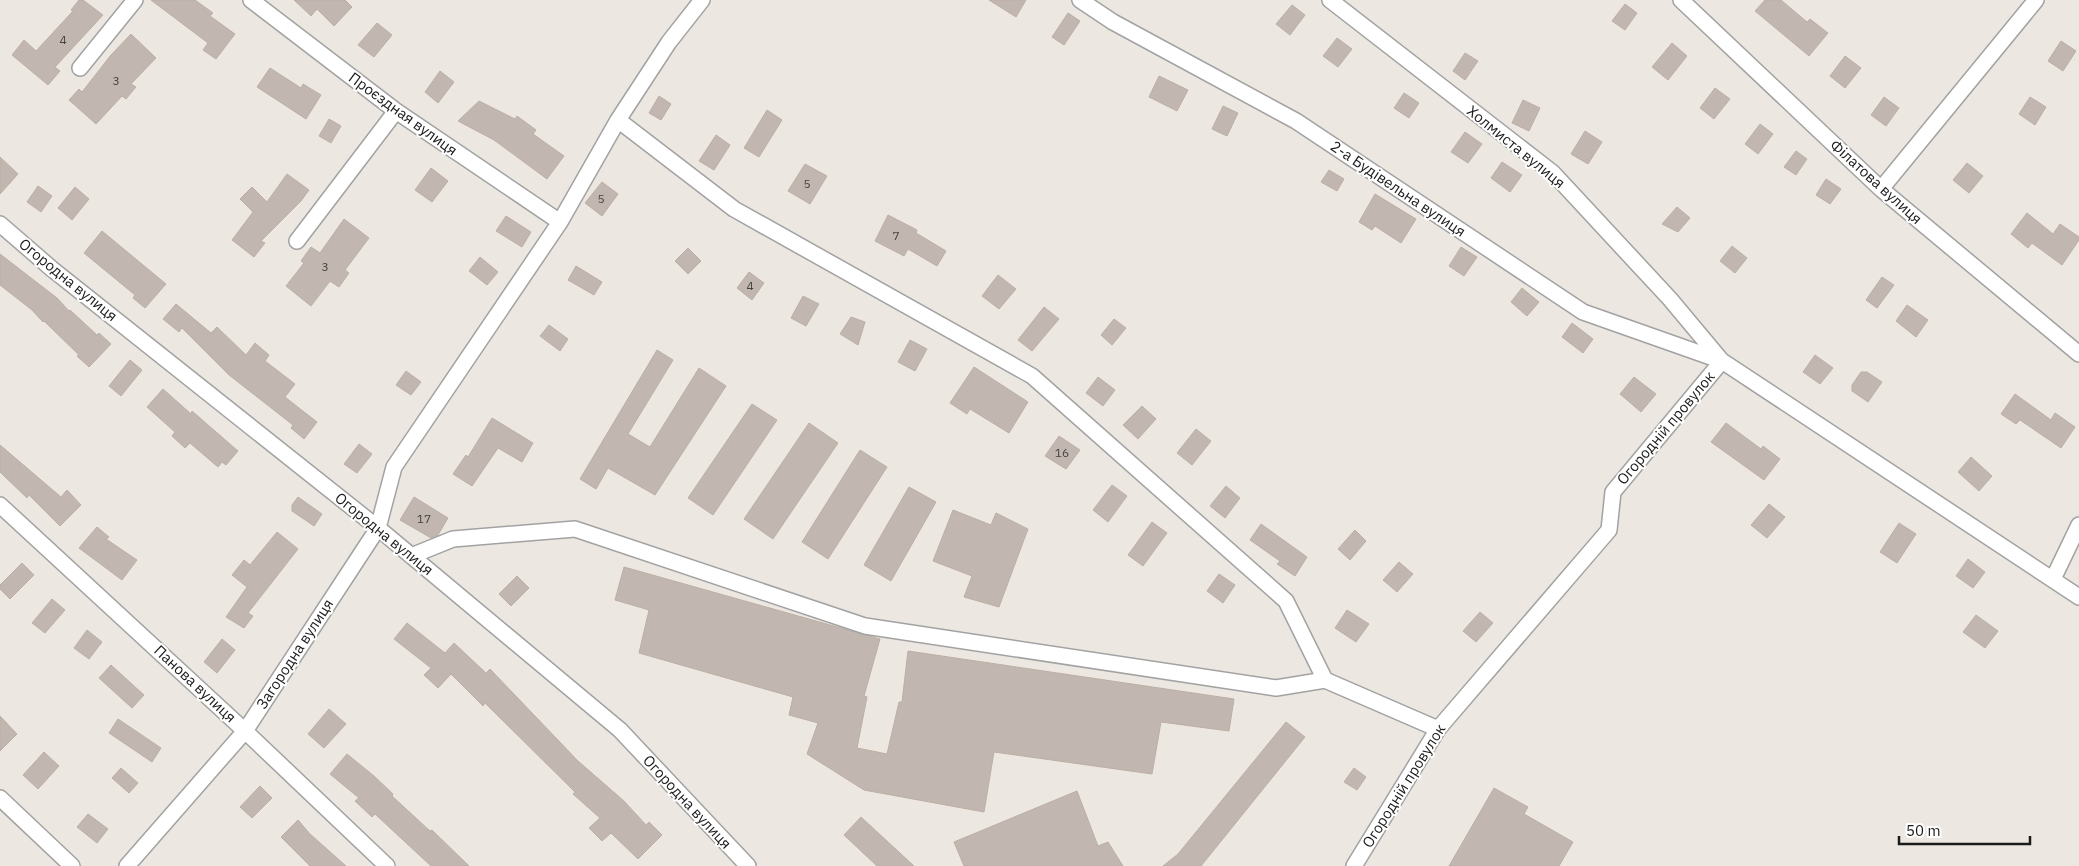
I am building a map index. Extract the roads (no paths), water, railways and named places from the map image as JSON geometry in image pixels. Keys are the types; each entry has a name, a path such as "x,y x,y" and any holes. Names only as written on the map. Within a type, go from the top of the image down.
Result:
{"street":[{"path":"80,68 135,0"},
{"name":"Проєздная вулиця","path":"251,0 396,111 560,222"},
{"name":"Загородна вулиця","path":"127,866 245,731 378,528 394,467 560,222 618,120 669,42 702,0"},
{"name":"2-а Будівельна вулиця","path":"1080,0 1113,22 1296,121 1582,312 1722,361"},
{"name":"Холмиста вулиця","path":"1330,0 1553,173 1670,299 1722,361"},
{"name":"Філатова вулиця","path":"1681,0 1881,189 2079,354"},
{"path":"1881,189 2036,0"},
{"path":"298,241 396,111"},
{"path":"618,120 734,209 1032,376 1286,601 1326,680"},
{"name":"Огородна вулиця","path":"0,224 52,269 378,528 620,730 748,866"},
{"name":"Огородній провулок","path":"1354,866 1438,729 1609,530 1613,492 1722,361 2079,597"},
{"name":"Панова вулиця","path":"0,505 245,731 387,866"},
{"path":"2053,579 2079,525"},
{"path":"411,556 453,539 575,529 865,626 1276,688 1326,680 1438,729"},
{"path":"0,798 72,866"}]}
